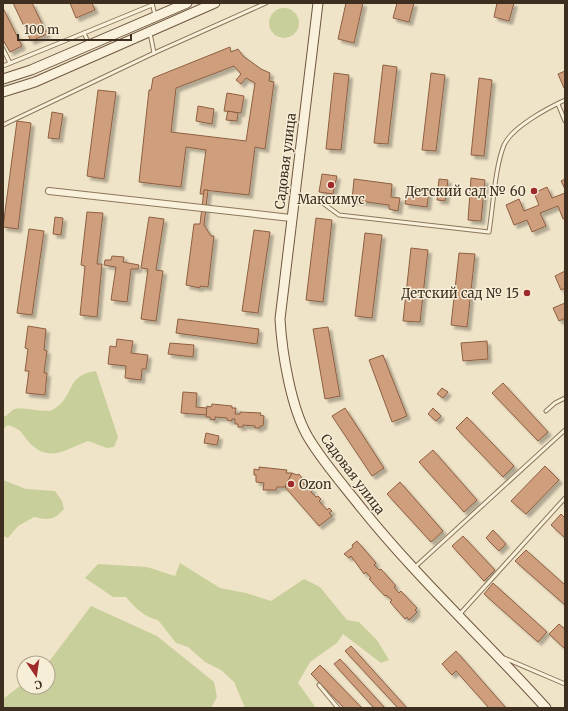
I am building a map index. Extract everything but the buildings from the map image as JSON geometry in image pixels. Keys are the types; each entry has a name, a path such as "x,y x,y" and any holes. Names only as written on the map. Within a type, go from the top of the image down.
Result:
{"main road":[{"path":"3,79 31,70 187,3"},
{"path":"3,92 35,82 215,3"},
{"name":"Садовая улица","path":"318,3 280,319 284,354 299,416 308,436 330,469 397,551 546,708"}],"street":[{"path":"49,191 291,218"}],"lane":[{"path":"3,125 154,53 266,3"},
{"path":"3,66 152,4 156,17"},
{"path":"150,32 154,53"},
{"path":"84,33 89,46"},
{"path":"3,49 10,63"},
{"path":"294,196 320,201 339,216 490,232 498,170 504,144 520,127 538,114 565,100"},
{"path":"558,104 565,121"},
{"path":"546,411 555,402 565,398"},
{"path":"414,568 565,430"},
{"path":"459,615 565,498"},
{"path":"498,656 565,684"},
{"path":"318,686 338,708"}],"green space":[{"path":"284,8 295,12 299,23 295,34 284,38 273,34 269,23 273,12"},
{"path":"96,371 118,437 114,447 107,448 88,441 58,453 43,452 36,449 17,429 8,425 3,429 3,417 15,409 44,411 52,410 64,400 74,382 79,377 86,373"},
{"path":"3,480 26,489 55,491 62,501 64,509 54,518 43,519 34,517 18,526 8,538 3,536"},
{"path":"180,563 220,588 246,593 271,601 304,579 320,587 347,620 359,622 377,640 389,660 381,663 343,634 337,643 310,662 298,683 316,708 245,708 234,682 221,670 205,662 188,647 176,643 158,620 148,617 140,612 126,597 113,597 85,578 98,564 147,567 175,576"},
{"path":"91,606 157,636 214,682 217,697 211,708 3,708 3,699 16,689 16,695 56,695 56,655 54,655"}],"place":[{"name":"Максимус","path":"331,185"},
{"name":"Детский сад № 60","path":"534,191"},
{"name":"Детский сад № 15","path":"527,293"},
{"name":"Ozon","path":"291,484"}]}
